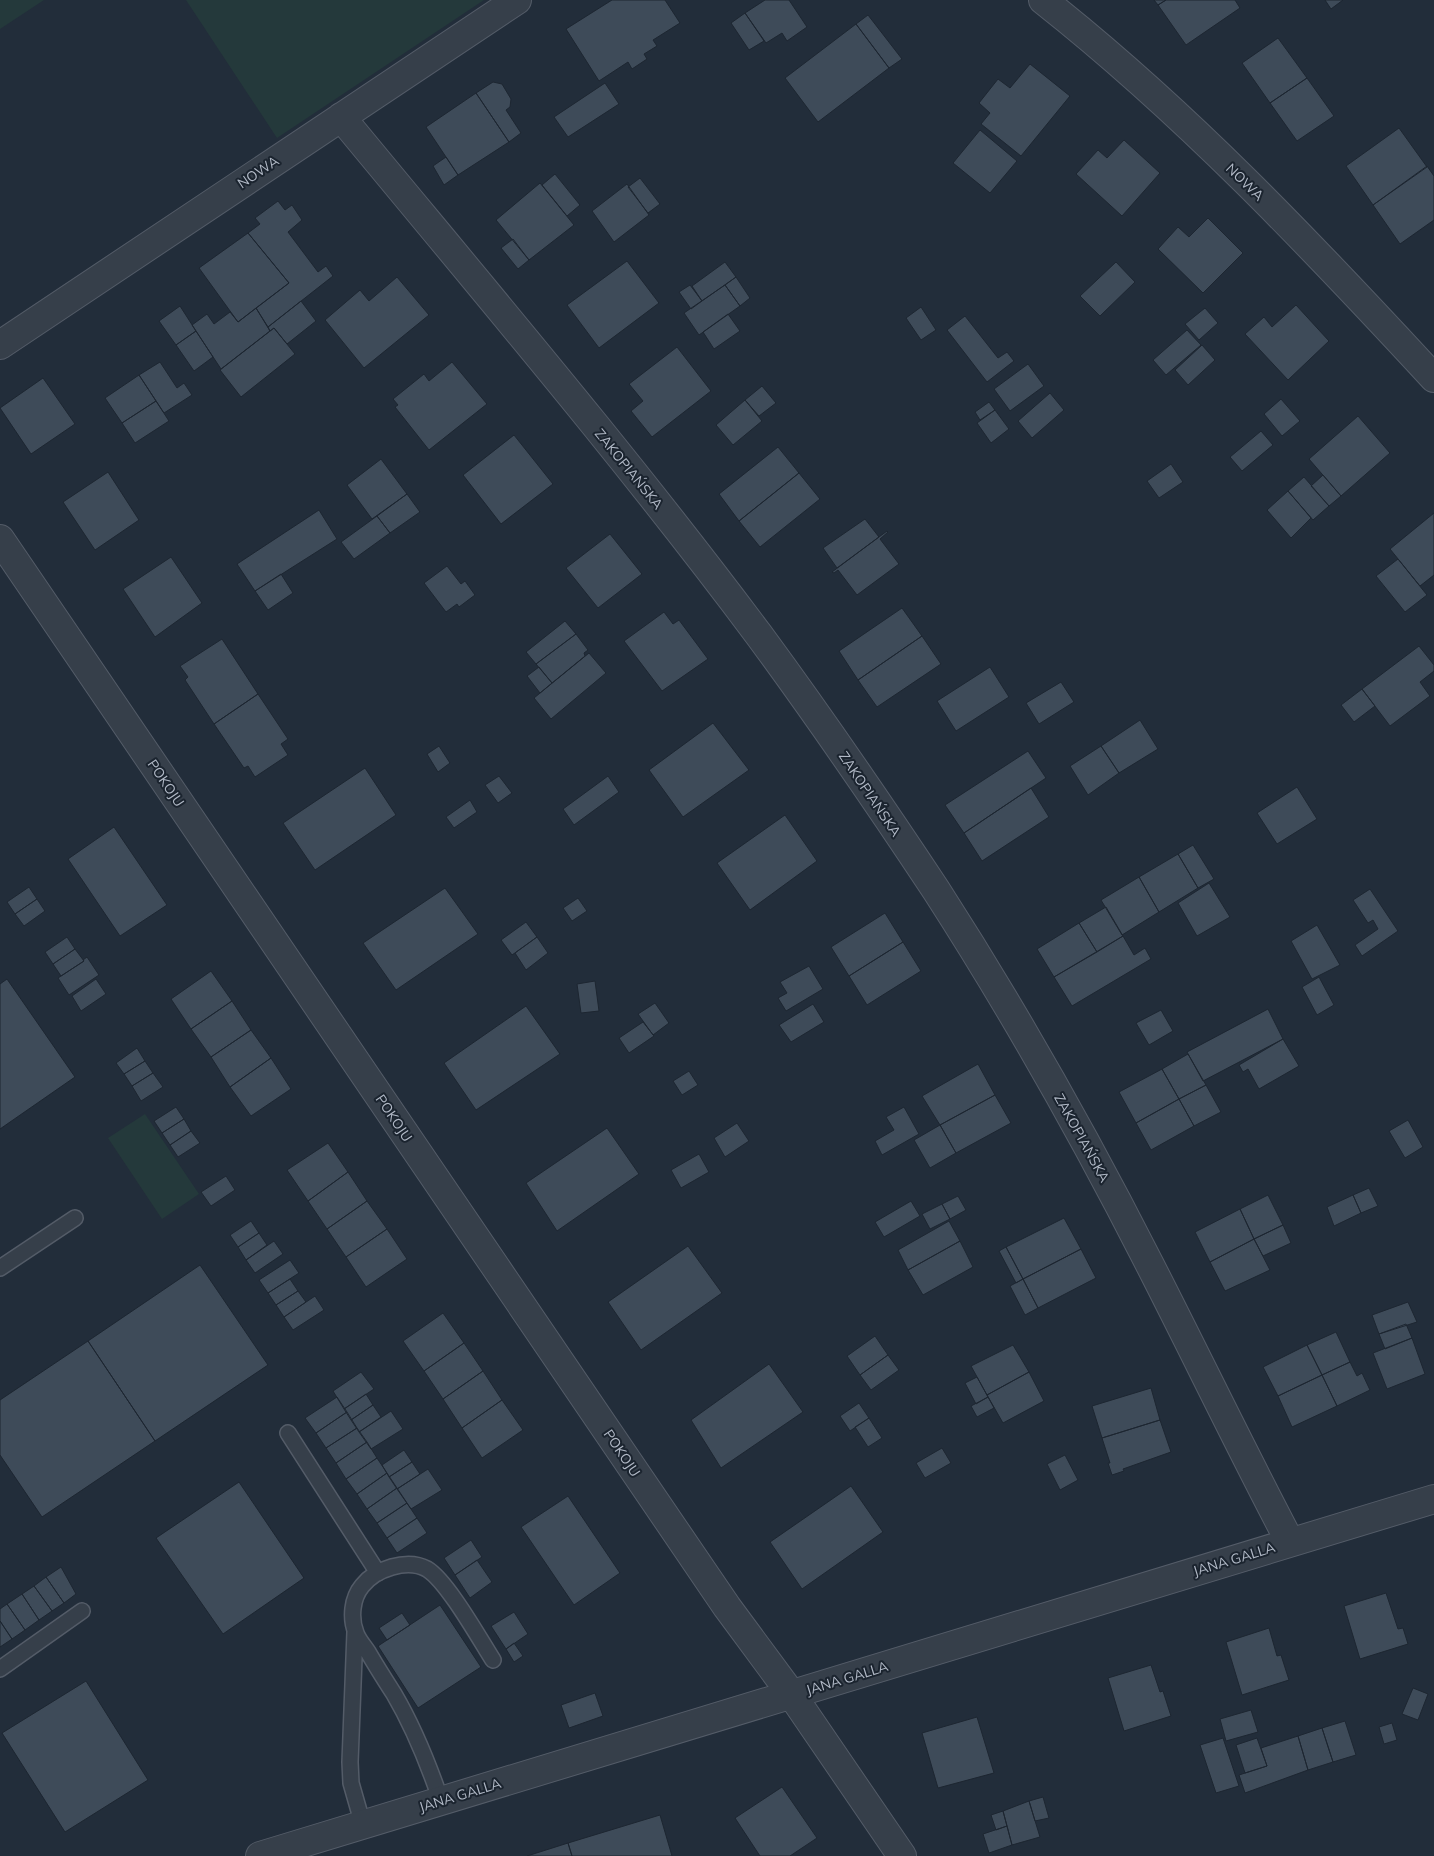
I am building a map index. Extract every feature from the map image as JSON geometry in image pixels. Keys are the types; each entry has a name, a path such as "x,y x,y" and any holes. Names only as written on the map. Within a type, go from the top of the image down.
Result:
{"street":[{"name":"NOWA","path":"0,344 517,0"},
{"name":"NOWA","path":"1043,0 1080,30 1181,120 1268,204 1359,296 1434,378"},
{"name":"ZAKOPIAŃSKA","path":"341,117 627,467 753,627 853,767 926,877 1009,1008 1083,1138 1150,1263 1290,1542"},
{"name":"POKOJU","path":"0,539 9,571 722,1599 792,1695 902,1856"},
{"name":"JANA GALLA","path":"260,1856 1434,1499"}],"lane":[{"path":"0,1268 75,1218"},
{"path":"288,1433 378,1574"},
{"path":"441,1801 416,1735 356,1632 352,1617 354,1599 362,1585 394,1566 409,1564 426,1568 440,1579 493,1660"},
{"path":"0,1669 82,1611"},
{"path":"356,1632 350,1762 351,1783 363,1825"}],"green space":[{"path":"0,0 44,0 0,29"},
{"path":"186,0 484,0 277,138"},
{"path":"145,1114 199,1194 162,1219 108,1138"}],"building":[{"path":"612,0 665,0 680,23 653,40 657,46 644,54 647,59 632,69 628,62 599,81 566,29"},
{"path":"765,0 789,0 807,27 787,41 782,33 766,43 745,13"},
{"path":"1154,0 1166,0 1158,5"},
{"path":"1166,0 1235,0 1240,8 1186,45 1158,5"},
{"path":"1325,0 1343,0 1331,9"},
{"path":"745,13 764,41 749,50 731,23"},
{"path":"868,15 902,59 889,68 856,24"},
{"path":"856,24 889,68 818,122 785,78"},
{"path":"1278,38 1307,78 1270,103 1242,63"},
{"path":"1030,64 1070,96 1021,156 981,124 990,113 979,103 998,79 1010,88"},
{"path":"1307,78 1334,116 1297,141 1270,103"},
{"path":"493,82 502,84 511,99 510,107 506,110 521,133 509,142 476,93"},
{"path":"605,83 619,104 568,137 554,117"},
{"path":"476,93 509,142 458,175 426,127"},
{"path":"1399,128 1427,167 1373,205 1346,166"},
{"path":"980,130 1017,161 990,193 953,163"},
{"path":"1124,140 1160,173 1122,216 1076,174 1098,150 1107,158"},
{"path":"446,157 458,175 444,185 433,166"},
{"path":"1427,166 1434,176 1434,220 1400,244 1373,205"},
{"path":"555,174 580,205 567,216 542,185"},
{"path":"640,178 660,204 648,213 628,187"},
{"path":"540,183 574,225 529,260 496,220"},
{"path":"627,184 649,215 614,242 592,211"},
{"path":"278,201 285,210 292,205 302,220 288,232 318,272 326,266 333,276 268,327 256,308 289,283 248,233 260,224 255,218"},
{"path":"1208,218 1243,253 1203,293 1158,249 1178,227 1189,237"},
{"path":"248,233 289,283 238,322 199,268"},
{"path":"513,239 529,260 518,269 501,248"},
{"path":"627,261 659,303 599,348 567,305"},
{"path":"725,262 736,277 702,301 692,286"},
{"path":"1116,262 1135,282 1100,316 1080,296"},
{"path":"397,277 429,315 364,368 325,320 360,290 369,301"},
{"path":"736,277 750,298 740,306 725,285"},
{"path":"690,285 702,301 691,309 679,292"},
{"path":"725,285 740,306 699,335 684,313"},
{"path":"301,301 316,321 287,344 274,328 270,331 268,327"},
{"path":"1296,305 1329,341 1288,380 1245,334 1264,317 1272,327"},
{"path":"180,306 196,331 176,345 159,321"},
{"path":"921,307 936,330 921,340 906,318"},
{"path":"256,308 270,331 221,369 192,325 207,314 214,324 230,312 238,322"},
{"path":"1205,308 1218,323 1199,340 1185,324"},
{"path":"728,314 740,331 714,349 703,332"},
{"path":"965,316 998,358 1007,352 1014,361 987,382 947,330"},
{"path":"274,328 295,354 241,397 220,370"},
{"path":"1187,330 1201,345 1166,375 1153,360"},
{"path":"196,331 213,357 194,371 176,345"},
{"path":"1202,345 1215,360 1188,385 1175,370"},
{"path":"677,347 711,391 652,437 631,411 643,401 629,384"},
{"path":"160,362 177,388 184,383 192,395 164,413 139,375"},
{"path":"452,362 487,404 429,450 395,407 398,405 393,399 424,374 429,381"},
{"path":"1028,364 1044,386 1010,411 994,389"},
{"path":"139,375 156,401 122,423 105,398"},
{"path":"43,378 75,424 31,454 0,408"},
{"path":"762,386 776,403 759,416 745,400"},
{"path":"1050,393 1064,410 1032,438 1018,421"},
{"path":"1281,399 1300,421 1282,436 1264,414"},
{"path":"745,400 762,421 733,445 716,425"},
{"path":"156,401 169,421 135,443 122,423"},
{"path":"989,402 995,410 980,420 975,412"},
{"path":"995,410 1009,429 991,443 977,423"},
{"path":"1358,416 1390,453 1341,496 1309,459"},
{"path":"1261,431 1273,445 1242,471 1230,457"},
{"path":"514,435 553,484 501,524 463,475"},
{"path":"778,447 799,473 739,521 719,494"},
{"path":"381,459 407,494 372,519 347,485"},
{"path":"1171,464 1183,482 1159,498 1147,481"},
{"path":"108,472 139,520 95,550 63,502"},
{"path":"799,473 820,499 760,547 739,521"},
{"path":"1323,475 1341,496 1329,506 1311,486"},
{"path":"1304,477 1329,506 1313,520 1288,491"},
{"path":"1288,491 1311,518 1291,538 1267,510"},
{"path":"407,494 420,512 390,533 377,516"},
{"path":"319,510 337,539 255,591 237,564"},
{"path":"1434,513 1434,575 1420,586 1390,549"},
{"path":"377,516 390,533 354,559 341,542"},
{"path":"865,519 879,537 837,568 823,548"},
{"path":"887,531 880,539 899,564 857,595 838,570 834,573 832,572"},
{"path":"610,534 642,574 598,608 566,568"},
{"path":"171,557 202,603 155,637 123,589"},
{"path":"1398,559 1427,595 1405,612 1376,576"},
{"path":"447,566 461,584 465,581 475,595 459,607 457,604 446,612 424,583"},
{"path":"281,574 293,593 268,610 255,591"},
{"path":"902,608 922,636 858,680 839,651"},
{"path":"664,612 673,624 679,620 708,659 662,691 624,641"},
{"path":"565,621 576,634 536,664 526,652"},
{"path":"576,634 588,650 584,653 585,656 552,683 536,664"},
{"path":"922,636 941,664 877,707 858,680"},
{"path":"222,639 258,694 214,724 185,680 188,677 180,666"},
{"path":"1419,646 1434,665 1434,671 1420,682 1430,696 1390,726 1362,689"},
{"path":"589,653 606,673 551,719 534,698"},
{"path":"539,667 552,683 540,693 527,676"},
{"path":"990,667 1009,697 956,731 937,701"},
{"path":"1061,682 1074,702 1039,724 1026,703"},
{"path":"1362,689 1375,706 1354,722 1341,705"},
{"path":"258,694 288,739 281,744 288,755 255,777 248,766 244,768 214,724"},
{"path":"1140,720 1158,749 1119,773 1101,746"},
{"path":"713,723 749,770 683,817 649,770"},
{"path":"439,746 450,763 438,772 427,754"},
{"path":"1101,746 1119,773 1088,795 1070,766"},
{"path":"1028,751 1046,778 964,833 945,805"},
{"path":"365,768 396,815 315,870 283,823"},
{"path":"499,776 512,793 498,803 485,785"},
{"path":"608,776 619,792 574,825 563,809"},
{"path":"1297,787 1317,819 1277,844 1257,813"},
{"path":"1031,788 1049,817 982,861 964,833"},
{"path":"470,800 477,812 454,828 446,817"},
{"path":"785,815 817,861 750,910 717,863"},
{"path":"114,827 167,905 120,936 68,859"},
{"path":"1193,845 1214,879 1198,888 1178,854"},
{"path":"1178,854 1198,888 1159,912 1139,877"},
{"path":"1139,877 1159,912 1122,935 1101,900"},
{"path":"1209,883 1230,917 1197,936 1178,903"},
{"path":"29,887 37,899 15,914 7,902"},
{"path":"445,888 478,934 396,990 363,943"},
{"path":"1370,889 1398,931 1362,956 1355,945 1378,929 1373,920 1368,923 1353,900"},
{"path":"578,898 587,911 572,921 563,908"},
{"path":"37,899 45,911 24,926 15,914"},
{"path":"1106,907 1123,936 1097,952 1079,923"},
{"path":"885,913 903,942 849,976 831,947"},
{"path":"526,922 537,937 512,955 501,940"},
{"path":"1079,923 1097,952 1054,977 1037,949"},
{"path":"1317,925 1340,965 1312,979 1291,941"},
{"path":"1123,936 1134,955 1145,948 1151,959 1072,1006 1054,977"},
{"path":"67,937 75,949 53,964 45,952"},
{"path":"537,937 548,953 526,970 515,953"},
{"path":"903,942 921,971 867,1005 849,976"},
{"path":"75,949 84,961 61,976 53,964"},
{"path":"87,957 99,975 69,995 58,978"},
{"path":"809,966 823,989 786,1011 778,998 787,993 780,982"},
{"path":"211,971 232,1001 191,1029 171,999"},
{"path":"1319,977 1334,1005 1317,1015 1302,987"},
{"path":"7,979 75,1077 0,1129 0,984"},
{"path":"96,979 106,994 81,1011 72,996"},
{"path":"595,981 599,1011 581,1013 577,984"},
{"path":"232,1001 251,1030 211,1057 191,1029"},
{"path":"655,1003 669,1023 653,1035 638,1014"},
{"path":"813,1004 824,1022 791,1042 779,1025"},
{"path":"526,1006 560,1054 476,1110 444,1063"},
{"path":"1268,1009 1283,1039 1203,1081 1187,1052"},
{"path":"1161,1010 1173,1031 1149,1045 1136,1023"},
{"path":"643,1022 654,1036 629,1053 619,1038"},
{"path":"251,1030 271,1058 230,1087 211,1057"},
{"path":"1283,1039 1299,1066 1259,1089 1248,1069 1243,1072 1239,1065"},
{"path":"137,1048 145,1061 124,1074 116,1063"},
{"path":"1188,1054 1206,1085 1179,1099 1162,1069"},
{"path":"271,1058 291,1089 251,1116 230,1087"},
{"path":"145,1061 153,1073 132,1086 124,1074"},
{"path":"978,1064 995,1095 940,1125 922,1096"},
{"path":"1162,1069 1179,1099 1136,1123 1119,1092"},
{"path":"689,1071 698,1085 682,1095 673,1081"},
{"path":"153,1073 163,1087 141,1101 132,1086"},
{"path":"1206,1085 1221,1112 1194,1126 1179,1099"},
{"path":"995,1095 1011,1123 956,1153 940,1125"},
{"path":"1179,1099 1194,1126 1151,1150 1136,1123"},
{"path":"176,1107 184,1119 162,1133 154,1121"},
{"path":"904,1107 919,1134 882,1155 875,1141 894,1130 886,1117"},
{"path":"184,1119 191,1131 170,1145 162,1133"},
{"path":"1408,1120 1423,1147 1405,1158 1389,1131"},
{"path":"737,1123 749,1141 725,1157 714,1138"},
{"path":"940,1125 956,1153 930,1168 914,1140"},
{"path":"607,1128 639,1174 557,1231 526,1183"},
{"path":"191,1131 200,1143 178,1157 170,1145"},
{"path":"328,1143 348,1172 308,1201 287,1170"},
{"path":"699,1154 709,1172 681,1188 671,1170"},
{"path":"348,1172 367,1201 327,1229 308,1201"},
{"path":"226,1176 235,1190 211,1206 201,1192"},
{"path":"1369,1188 1378,1206 1361,1213 1353,1195"},
{"path":"1268,1195 1283,1225 1254,1239 1240,1209"},
{"path":"1353,1195 1361,1213 1334,1226 1327,1207"},
{"path":"958,1196 966,1210 950,1219 942,1204"},
{"path":"367,1201 387,1229 346,1257 327,1229"},
{"path":"911,1201 920,1216 884,1237 875,1222"},
{"path":"942,1204 950,1219 930,1229 922,1214"},
{"path":"1240,1209 1254,1239 1210,1262 1195,1232"},
{"path":"1064,1218 1081,1249 1023,1279 1006,1247"},
{"path":"251,1221 259,1233 238,1247 230,1235"},
{"path":"949,1221 960,1241 908,1270 898,1250"},
{"path":"1283,1225 1291,1243 1263,1256 1254,1239"},
{"path":"387,1229 407,1259 366,1287 346,1257"},
{"path":"259,1233 267,1245 246,1260 238,1247"},
{"path":"1254,1239 1270,1270 1225,1291 1210,1262"},
{"path":"274,1241 283,1254 255,1273 246,1260"},
{"path":"960,1241 973,1267 923,1295 908,1270"},
{"path":"688,1246 722,1293 641,1350 608,1302"},
{"path":"1006,1247 1023,1279 1016,1283 999,1251"},
{"path":"1081,1249 1096,1278 1038,1308 1023,1279"},
{"path":"290,1260 299,1273 268,1293 259,1280"},
{"path":"200,1265 268,1365 155,1441 88,1341"},
{"path":"290,1279 298,1291 276,1305 268,1293"},
{"path":"1023,1279 1038,1308 1025,1315 1010,1286"},
{"path":"298,1291 306,1302 284,1317 276,1305"},
{"path":"315,1296 324,1310 293,1330 284,1317"},
{"path":"1408,1302 1417,1322 1379,1334 1372,1315"},
{"path":"443,1313 464,1343 424,1371 403,1341"},
{"path":"1406,1324 1412,1338 1385,1349 1379,1334"},
{"path":"1336,1332 1350,1362 1322,1375 1307,1345"},
{"path":"875,1336 888,1355 860,1375 847,1356"},
{"path":"1412,1338 1425,1374 1387,1389 1373,1353"},
{"path":"88,1341 155,1441 42,1517 0,1455 0,1400"},
{"path":"464,1343 483,1371 443,1399 424,1371"},
{"path":"1013,1345 1029,1372 987,1395 971,1366"},
{"path":"1307,1345 1322,1375 1278,1396 1263,1367"},
{"path":"888,1355 899,1370 871,1390 860,1375"},
{"path":"1350,1362 1357,1376 1362,1373 1370,1390 1337,1406 1322,1375"},
{"path":"769,1364 803,1412 721,1468 691,1420"},
{"path":"483,1371 502,1400 462,1428 443,1399"},
{"path":"361,1372 374,1389 344,1409 333,1391"},
{"path":"1029,1372 1044,1401 1003,1423 987,1395"},
{"path":"1322,1375 1337,1406 1292,1427 1278,1396"},
{"path":"977,1377 988,1397 976,1404 965,1383"},
{"path":"1151,1388 1160,1420 1102,1438 1092,1406"},
{"path":"366,1394 373,1405 351,1420 344,1409"},
{"path":"337,1397 347,1412 316,1433 305,1418"},
{"path":"988,1397 994,1408 977,1417 971,1406"},
{"path":"502,1400 523,1430 482,1458 462,1428"},
{"path":"859,1403 869,1418 850,1431 840,1416"},
{"path":"373,1405 381,1417 359,1432 351,1420"},
{"path":"391,1411 403,1429 371,1449 359,1432"},
{"path":"347,1412 357,1428 326,1448 316,1433"},
{"path":"869,1418 882,1438 868,1447 855,1427"},
{"path":"1160,1420 1171,1452 1123,1469 1124,1471 1112,1475 1102,1438"},
{"path":"357,1428 367,1442 336,1463 326,1448"},
{"path":"367,1442 377,1458 346,1479 336,1463"},
{"path":"942,1448 951,1463 925,1478 916,1463"},
{"path":"404,1450 412,1462 389,1477 382,1465"},
{"path":"1065,1455 1078,1480 1060,1490 1047,1464"},
{"path":"377,1458 387,1473 357,1494 346,1479"},
{"path":"412,1462 420,1474 397,1489 389,1477"},
{"path":"428,1469 442,1490 411,1509 397,1489"},
{"path":"387,1473 397,1488 367,1509 357,1494"},
{"path":"239,1482 304,1578 223,1634 156,1538"},
{"path":"851,1486 883,1532 802,1589 770,1542"},
{"path":"397,1488 407,1503 377,1523 367,1509"},
{"path":"568,1496 620,1573 574,1605 521,1527"},
{"path":"407,1503 417,1518 387,1538 377,1523"},
{"path":"417,1518 427,1533 397,1553 387,1538"},
{"path":"471,1540 482,1557 455,1575 444,1558"},
{"path":"477,1560 492,1582 470,1598 455,1575"},
{"path":"61,1567 76,1594 64,1603 46,1577"},
{"path":"46,1577 64,1603 52,1611 34,1586"},
{"path":"34,1586 52,1611 39,1620 22,1594"},
{"path":"1386,1593 1398,1629 1403,1628 1408,1644 1360,1659 1344,1606"},
{"path":"22,1594 39,1620 25,1630 7,1604"},
{"path":"7,1604 25,1630 12,1639 0,1621 0,1609"},
{"path":"440,1605 481,1667 418,1708 378,1646"},
{"path":"514,1612 528,1634 506,1649 491,1626"},
{"path":"402,1613 410,1625 387,1640 379,1628"},
{"path":"0,1621 12,1639 0,1647"},
{"path":"1269,1628 1277,1656 1281,1655 1289,1680 1242,1695 1226,1642"},
{"path":"514,1643 523,1656 514,1662 506,1649"},
{"path":"1151,1665 1160,1692 1163,1691 1171,1716 1124,1731 1108,1678"},
{"path":"86,1681 148,1780 65,1832 2,1733"},
{"path":"1413,1688 1428,1694 1418,1720 1402,1714"},
{"path":"595,1693 603,1716 569,1728 561,1705"},
{"path":"1251,1710 1258,1732 1226,1741 1220,1719"},
{"path":"977,1717 994,1773 938,1788 922,1733"},
{"path":"1345,1721 1356,1755 1333,1762 1322,1728"},
{"path":"1392,1723 1397,1740 1384,1744 1379,1727"},
{"path":"1322,1728 1333,1762 1308,1770 1298,1736"},
{"path":"1298,1736 1308,1770 1245,1793 1239,1775 1267,1766 1261,1748"},
{"path":"1223,1738 1239,1786 1216,1793 1200,1745"},
{"path":"1257,1738 1267,1766 1245,1773 1236,1745"},
{"path":"782,1787 817,1838 790,1856 760,1856 735,1818"},
{"path":"1043,1797 1049,1818 1035,1821 1029,1801"},
{"path":"1029,1801 1040,1837 1012,1845 1003,1811"},
{"path":"1003,1811 1007,1826 996,1830 991,1815"},
{"path":"660,1815 672,1856 572,1856 568,1843"},
{"path":"1007,1826 1012,1845 989,1853 983,1834"},
{"path":"568,1843 572,1856 527,1856"}]}
